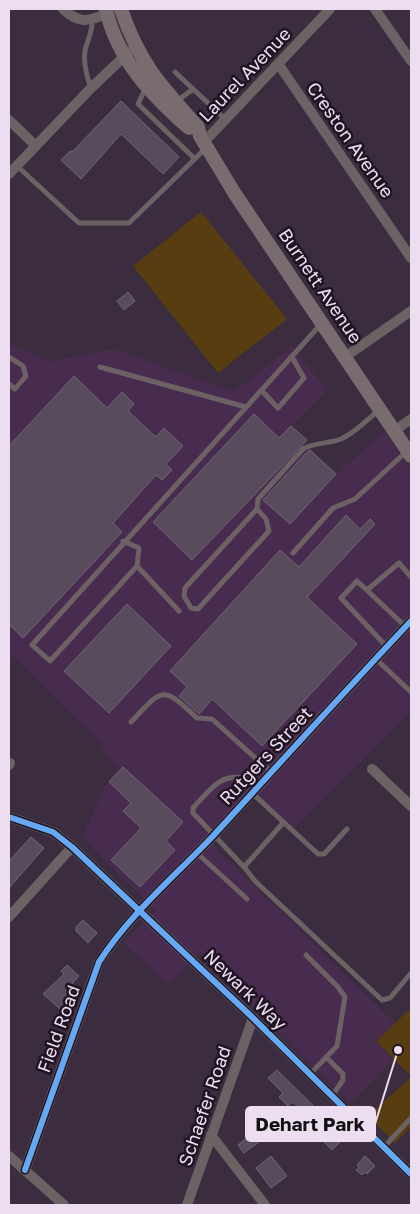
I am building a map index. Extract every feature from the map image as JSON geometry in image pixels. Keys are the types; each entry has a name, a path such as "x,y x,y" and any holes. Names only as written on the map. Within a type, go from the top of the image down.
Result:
{"street":[{"path":"12,170 91,88 130,51 107,11 92,20 79,20 63,9"},
{"name":"Burnett Avenue","path":"121,9 130,51 146,86 162,104 203,142"},
{"name":"Laurel Avenue","path":"203,142 279,65 330,9"},
{"path":"375,9 410,56"},
{"name":"Burnett Avenue","path":"130,51 198,127 203,142 234,194 410,454"},
{"name":"Creston Avenue","path":"279,65 411,258"},
{"path":"9,120 36,146"},
{"path":"345,357 411,311"},
{"path":"394,430 411,420"},
{"name":"Rutgers Street","path":"140,909 197,853 409,624"},
{"path":"372,769 411,806"},
{"name":"Newark Way","path":"9,817 53,832 72,847 140,909 411,1174"},
{"path":"9,917 72,847"},
{"name":"Field Road","path":"25,1170 99,962 113,940 140,909"},
{"name":"Schaefer Road","path":"187,1205 253,1018"},
{"path":"211,1135 265,1205"},
{"path":"9,1156 64,1205"}],"lane":[{"path":"91,88 87,78 85,52 93,31 92,20"},
{"path":"175,72 226,119"},
{"path":"146,86 138,104 194,159"},
{"path":"176,102 193,89"},
{"path":"12,170 79,223 129,223 194,159 203,142"},
{"path":"123,541 139,548 137,566 50,661 32,645 123,541 262,391 321,323"},
{"path":"9,357 23,366 26,376 15,388 9,384"},
{"path":"262,391 278,408 304,378 292,357"},
{"path":"100,367 246,407"},
{"path":"257,509 266,519 269,531 198,609 191,608 184,596 185,588 257,509 258,499 303,448 312,444 327,443 343,438 380,410"},
{"path":"293,553 332,508 355,499 410,454"},
{"path":"367,590 399,563 411,578"},
{"path":"137,566 179,611"},
{"path":"387,647 341,598 357,581 409,624"},
{"path":"376,659 411,692"},
{"path":"131,722 155,696 165,694 174,697 197,718 212,719 271,772"},
{"path":"261,783 244,776 220,780 193,808 194,814 255,881 382,1000 390,998 411,973"},
{"path":"252,793 318,854 324,854 347,830"},
{"path":"244,867 283,823"},
{"path":"197,853 247,899"},
{"path":"306,955 338,987 345,997 338,1046 309,1074"},
{"path":"327,1058 343,1074 343,1080 332,1096"},
{"path":"384,1147 411,1118"}],"shaded area":[{"path":"201,212 287,319 218,373 133,266"},
{"path":"9,344 49,362 114,349 234,392 292,346 327,390 290,428 336,475 384,431 411,472 411,712 292,831 252,794 208,841 396,1024 376,1041 393,1059 350,1104 199,952 169,984 123,943 156,911 82,837 105,786 117,768 97,739 9,652"},
{"path":"411,1008 411,1076 376,1041"},
{"path":"411,1077 411,1127 395,1143 368,1116"}],"building":[{"path":"121,101 179,157 163,174 121,134 81,179 61,160 70,151 72,152"},
{"path":"128,292 135,301 124,310 117,301"},
{"path":"74,376 107,408 122,392 134,404 128,411 156,437 164,428 183,446 166,464 172,470 162,480 156,475 113,523 122,532 23,638 9,624 9,446"},
{"path":"254,414 279,438 291,426 307,440 192,560 153,522"},
{"path":"310,450 336,474 290,524 263,500"},
{"path":"346,515 360,529 370,519 375,524 307,597 357,644 262,746 212,699 199,714 179,696 187,687 170,671 280,550 299,567"},
{"path":"127,604 171,646 109,713 64,671"},
{"path":"123,767 183,822 166,841 175,850 140,887 111,860 141,828 123,811 131,803 109,782"},
{"path":"31,837 44,848 9,888 9,861"},
{"path":"83,920 97,933 88,943 76,931 76,927"},
{"path":"67,965 79,976 71,985 74,989 65,1000 67,1002 60,1009 43,994 64,974 61,971"},
{"path":"277,1070 345,1137 332,1150 309,1126 313,1122 293,1102 288,1106 279,1097 283,1093 268,1078"},
{"path":"254,1132 260,1141 244,1153 238,1145"},
{"path":"271,1156 287,1176 271,1188 256,1168"},
{"path":"365,1156 375,1166 367,1174 365,1172 362,1175 356,1170 359,1167 357,1165"}],"cycle path":[{"path":"25,1170 99,962 111,944 138,912 213,836 411,621"},
{"path":"9,817 53,832 72,847 253,1018 411,1174"}],"place":[{"name":"Dehart Park","path":"398,1050"}]}
